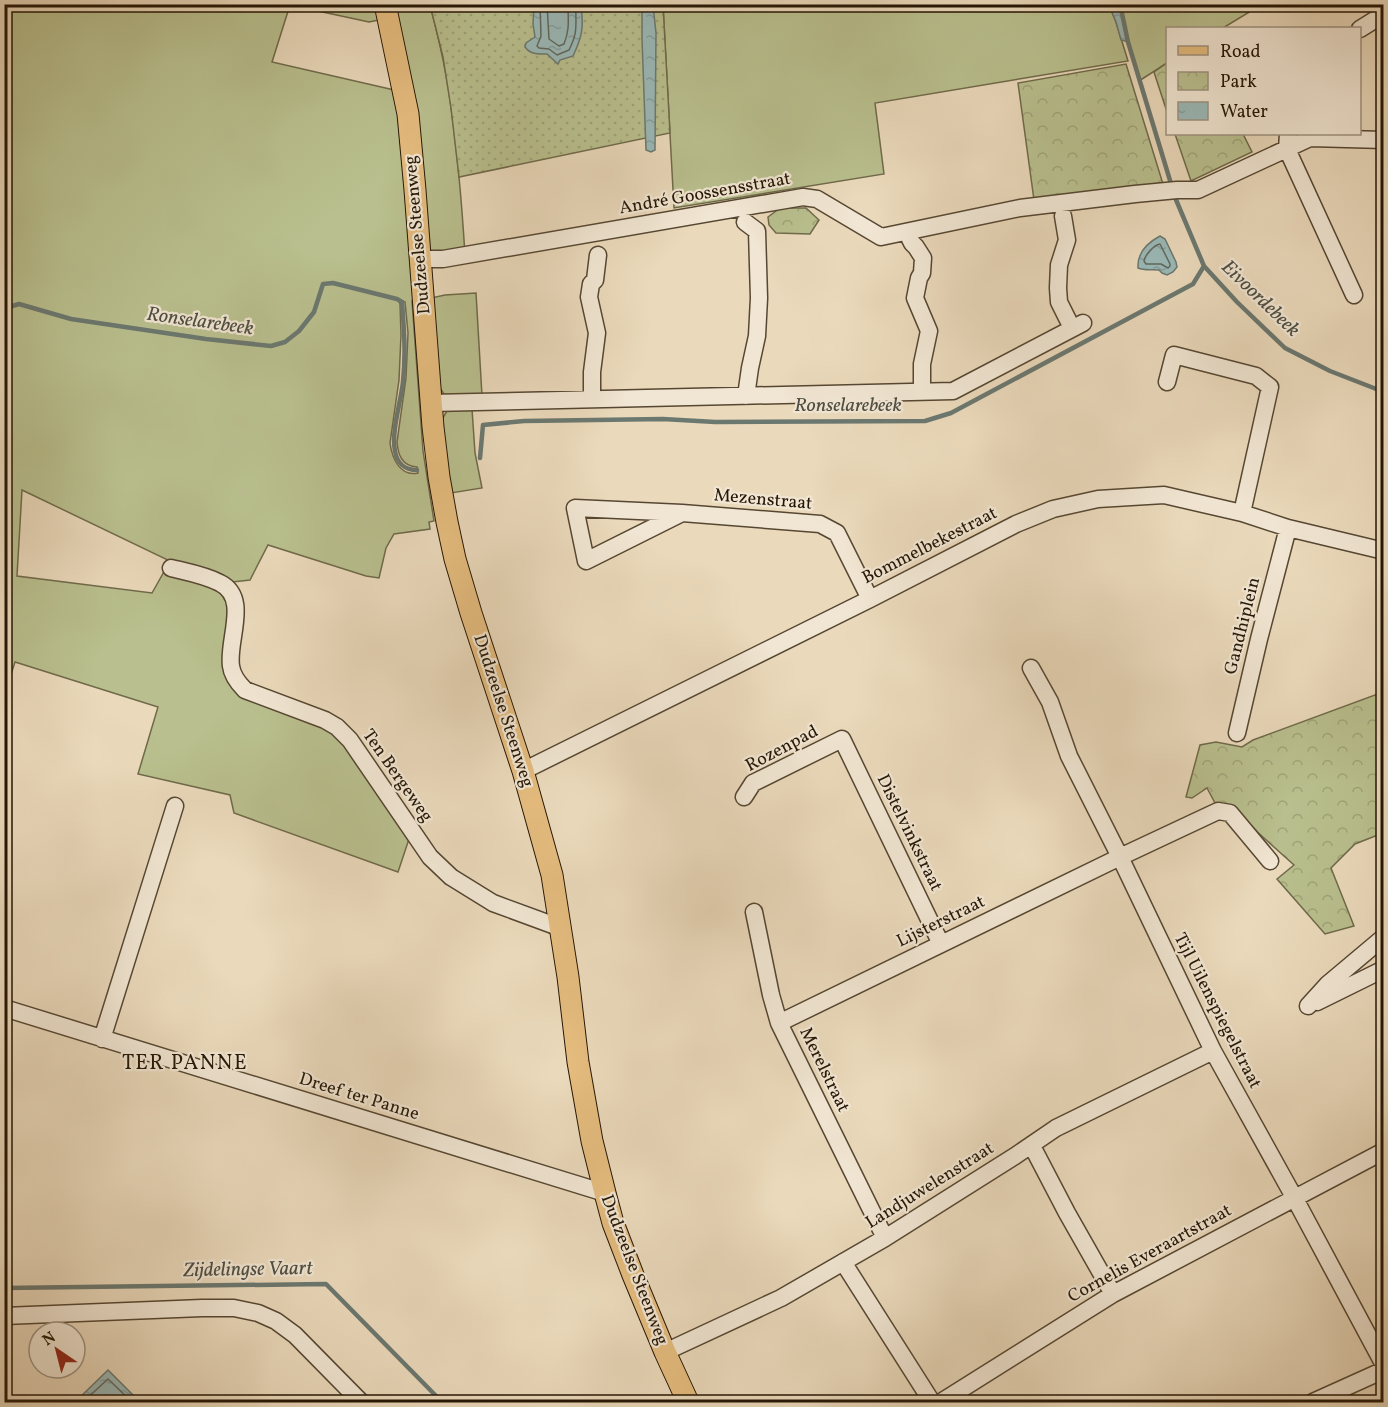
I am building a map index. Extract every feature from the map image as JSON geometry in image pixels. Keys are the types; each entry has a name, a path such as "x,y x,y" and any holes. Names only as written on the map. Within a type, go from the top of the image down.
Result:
{"main road":[{"name":"Dudzeelse Steenweg","path":"385,4 408,114 431,402 439,477 455,559 523,771 552,875 578,1062 592,1142 613,1223 665,1352 688,1402"}],"street":[{"path":"1361,28 1383,14"},
{"name":"André Goossensstraat","path":"420,259 443,259 803,197 817,199 881,237 1020,208 1198,190 1287,141 1310,138 1383,140"},
{"path":"1287,141 1354,295"},
{"path":"431,402 953,391 1077,326 1059,302 1059,265 1067,240 1063,216"},
{"name":"André Goossensstraat","path":"745,222 757,231 759,298 757,336 746,396"},
{"path":"910,239 923,258 922,273 915,298 929,331 922,364 922,392"},
{"path":"591,399 591,372 597,333 589,297 591,284 595,280 598,255"},
{"path":"1167,382 1174,355 1256,376 1270,387 1242,513"},
{"name":"Bommelbekestraat","path":"523,771 1016,524 1053,510 1098,499 1164,495 1242,513 1288,528 1383,551"},
{"name":"Mezenstraat","path":"682,513 586,561 574,508 682,513 820,524 837,533 870,599"},
{"name":"Gandhiplein","path":"1237,733 1288,528"},
{"name":"Ten Bergeweg","path":"171,568 210,578 222,583 232,592 236,607 231,667 237,682 245,690 325,720 337,727 350,740 430,857 451,877 493,903 561,928"},
{"name":"Tijl Uilenspiegelstraat","path":"1031,668 1050,702 1068,756 1213,1051 1294,1197 1383,1367"},
{"name":"Rozenpad","path":"744,797 753,783 842,739"},
{"name":"Distelvinkstraat","path":"842,739 941,944"},
{"path":"102,1039 175,806"},
{"path":"1119,857 1218,811 1230,813 1270,861"},
{"name":"Lijsterstraat","path":"779,1023 1119,857"},
{"name":"Merelstraat","path":"754,912 779,1023 885,1238"},
{"path":"1383,938 1328,984 1308,1006 1383,969"},
{"name":"Dreef ter Panne","path":"4,1008 605,1193"},
{"name":"Landjuwelenstraat","path":"665,1352 782,1298 885,1238 1032,1146 1056,1128 1213,1051"},
{"path":"1032,1146 1113,1294"},
{"name":"Cornelis Everaartstraat","path":"941,1402 1113,1294 1383,1151"},
{"path":"843,1262 932,1402"},
{"path":"4,1316 202,1308 234,1308 258,1313 276,1321 295,1335 361,1402"},
{"path":"1313,1402 1383,1367"}],"green space":[{"path":"5,5 290,5 430,5 449,95 458,163 465,255 421,259 424,299 412,301 423,451 434,521 429,522 430,529 394,534 386,548 379,578 268,545 250,580 223,583 232,592 237,682 325,720 412,830 398,872 234,813 230,795 138,774 158,707 15,662 5,693","holes":["290,5 369,22 389,18 403,92 272,62","398,299 405,302 408,333 406,378 397,442 398,451 404,462 417,467 418,473 406,472 398,465 390,443 399,380 400,304","22,490 170,561 152,593 17,576"]},
{"path":"430,5 663,5 670,133 459,177 443,57"},
{"path":"663,5 1109,5 1128,61 875,103 884,174 674,208"},
{"path":"1120,5 1261,5 1225,27 1166,27 1166,64 1139,81"},
{"path":"1126,64 1163,184 1034,200 1018,83"},
{"path":"1166,64 1166,109 1154,72"},
{"path":"1175,135 1244,135 1252,152 1191,181"},
{"path":"780,208 806,208 819,220 810,234 776,233 769,225 768,217"},
{"path":"476,293 482,396 446,397 438,385 431,298"},
{"path":"472,409 475,453 482,488 451,493 441,421 447,411"},
{"path":"1383,692 1383,833 1355,844 1331,868 1354,926 1325,934 1277,879 1294,865 1235,812 1215,803 1207,788 1192,798 1186,797 1200,745 1216,742 1242,747 1253,740"}],"water":[{"path":"534,5 583,5 581,7 582,32 573,56 560,60 558,64 547,54 532,53 527,50 526,43 535,37"},
{"path":"642,5 653,5 656,33 655,150 651,152 646,150"},
{"path":"1109,5 1120,5 1128,42 1121,40"},
{"path":"1160,236 1165,239 1177,267 1167,275 1159,270 1138,268 1139,258 1144,249"},
{"path":"108,1370 140,1402 75,1402"}],"waterway":[{"name":"Eivoordebeek","path":"1120,4 1128,42 1172,187"},
{"name":"Eivoordebeek","path":"1174,195 1204,266 1237,302 1285,348 1330,371 1384,392"},
{"name":"Ronselarebeek","path":"480,458 483,425 524,421 663,419 715,422 925,421 951,413 1193,284 1204,266"},
{"name":"Ronselarebeek","path":"4,320 9,307 19,304 71,319 271,346 285,342 299,331 314,312 323,284 333,283 397,299 402,302 405,352 394,443 402,465 417,470"},
{"name":"Zijdelingse Vaart","path":"4,1288 326,1284 442,1402"}],"district":[{"name":"TER PANNE","path":"185,1063"}]}
